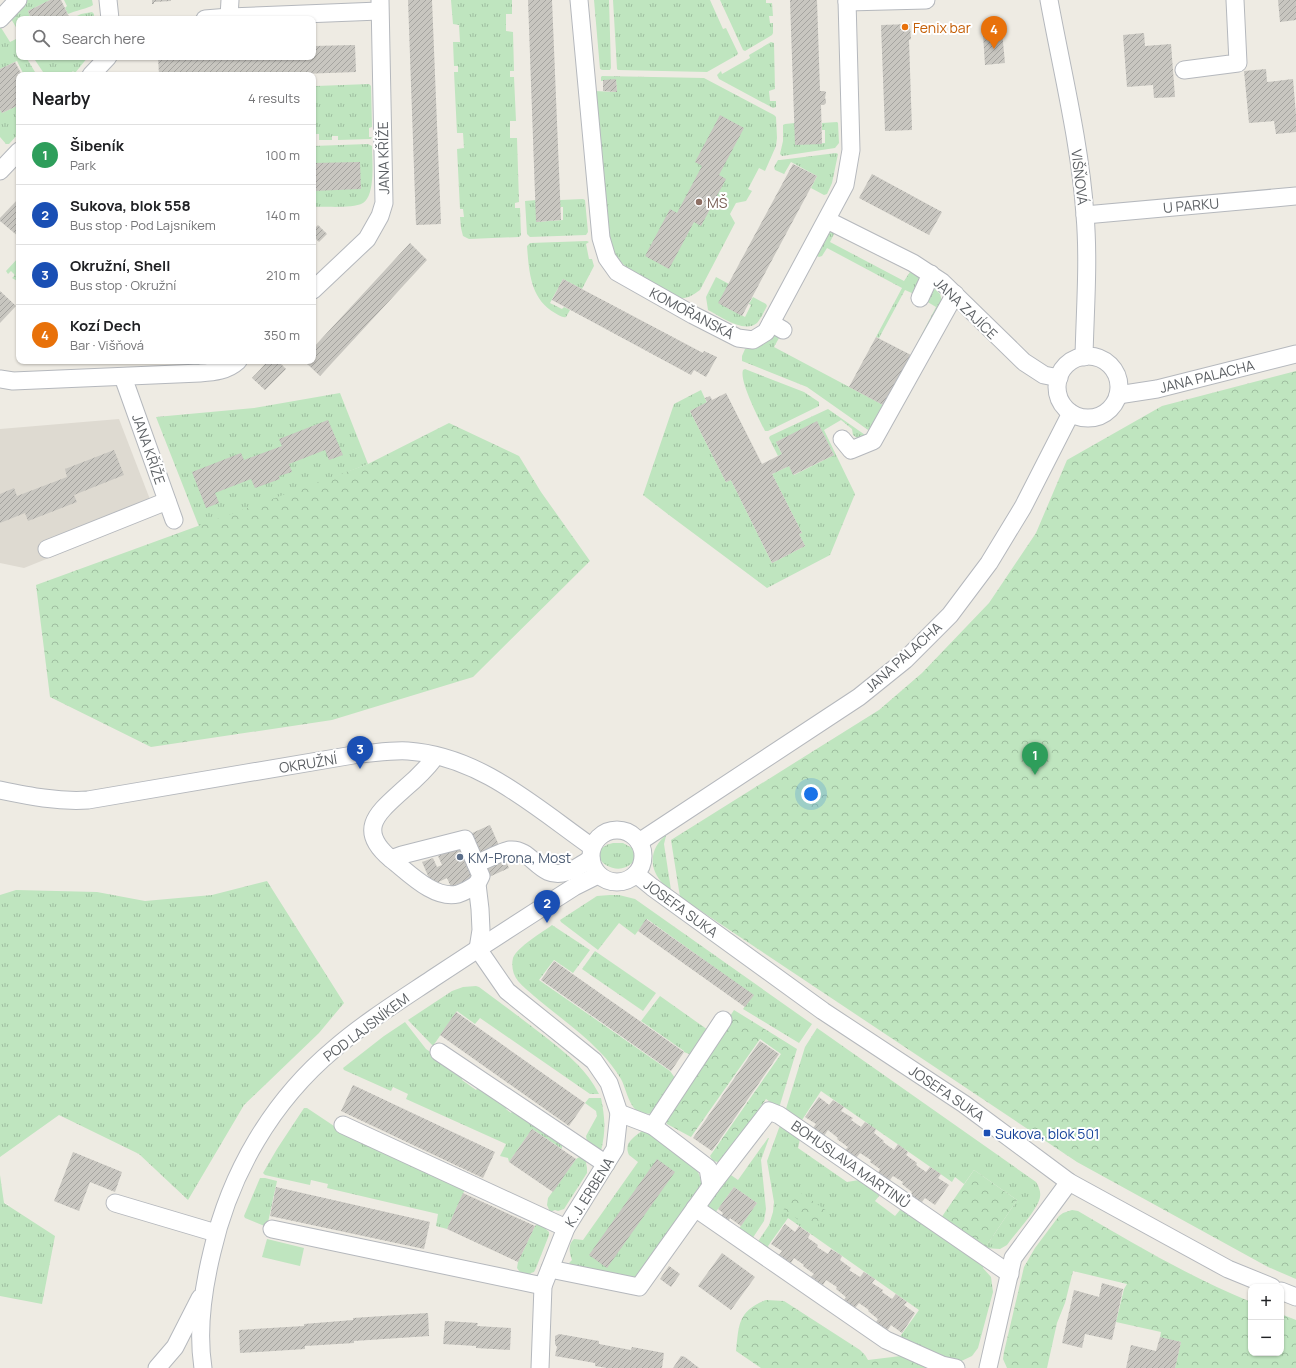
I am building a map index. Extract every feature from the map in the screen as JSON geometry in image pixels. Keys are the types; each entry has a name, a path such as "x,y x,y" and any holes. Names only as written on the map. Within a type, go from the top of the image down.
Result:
{"street":[{"path":"0,19 18,0"},
{"path":"108,0 110,16"},
{"name":"KOMOŘANSKÁ","path":"579,0 600,238 607,258 617,272 693,315 738,338 753,340 777,326 812,262 827,220 845,185 851,150 847,1"},
{"path":"847,1 926,0"},
{"name":"VIŠŇOVÁ","path":"1049,0 1079,159 1085,215 1087,269 1084,357"},
{"path":"1184,70 1238,63 1235,0"},
{"path":"212,16 230,8 379,6"},
{"name":"JANA KŘÍŽE","path":"316,287 367,239 380,216 384,203 379,6"},
{"path":"94,72 105,60"},
{"path":"0,171 16,154"},
{"name":"U PARKU","path":"1085,215 1296,196"},
{"name":"JANA ZAJÍCE","path":"827,220 913,263 931,274 955,294 1024,362 1044,375 1059,378"},
{"path":"920,298 931,274"},
{"path":"842,439 851,450 873,441 955,294"},
{"name":"JANA PALACHA","path":"1118,395 1157,389 1296,354"},
{"path":"1084,357 1094,357 1104,360 1117,375 1119,385 1118,395 1114,404 1107,412 1099,416 1089,418 1080,417 1071,413 1064,406 1059,397 1057,388 1062,370 1076,359 1084,357"},
{"path":"0,379 13,381 218,372 235,364"},
{"name":"JANA KŘÍŽE","path":"123,377 174,520"},
{"name":"JANA PALACHA","path":"639,842 859,697 905,660 950,615 989,563 1023,507 1071,413"},
{"path":"47,549 167,501"},
{"name":"OKRUŽNÍ","path":"0,790 46,798 88,800 359,754 407,751 436,756 468,766 496,780 592,853"},
{"path":"436,756 422,773 384,807 376,818 373,828 374,839 383,852 433,891 443,894 458,894 477,884"},
{"path":"619,830 633,836 639,842 643,858 641,867 630,879 618,882 605,880 598,875 594,868 592,853 597,839 603,834 619,830"},
{"path":"391,859 465,839 481,876 477,884 481,930 478,948"},
{"path":"476,864 509,850 521,851 545,871 556,874 567,872 592,853"},
{"name":"JOSEFA SUKA","path":"636,874 823,1011 964,1104 1069,1182 1228,1269 1265,1284"},
{"name":"POD LAJSNÍKEM","path":"203,1368 201,1329 208,1266 216,1233 231,1188 258,1137 274,1114 308,1073 357,1030 478,948 574,887 598,875"},
{"name":"K. J. ERBENA","path":"478,948 507,991 594,1061 609,1083 618,1114 615,1149 566,1228 543,1286 540,1368"},
{"path":"653,1126 723,1020"},
{"path":"439,1052 606,1164"},
{"name":"BOHUSLAVA MARTINŮ","path":"711,1186 769,1111 779,1115 1010,1274"},
{"path":"550,1269 639,1287 711,1186 708,1168 653,1126 618,1114"},
{"path":"343,1125 566,1228"},
{"path":"988,1368 1013,1258 1069,1182"},
{"path":"115,1203 216,1233"},
{"path":"695,1208 886,1340 942,1365 956,1368"},
{"path":"272,1229 543,1286"},
{"path":"157,1368 174,1347 192,1316 206,1285"},
{"path":"1284,1292 1296,1297"}],"shaded area":[{"path":"119,419 156,515 24,568 0,563 0,429"}],"green space":[{"path":"24,0 50,0 28,11 30,16 16,16 16,27 10,17"},
{"path":"64,0 92,0 93,5 68,14 65,8 67,6"},
{"path":"451,0 512,0 512,14 506,14 506,31 513,32 514,71 510,71 510,77 514,77 516,121 510,121 510,138 517,138 519,202 515,203 515,208 520,208 521,235 519,237 469,239 463,236 460,217 464,217 463,209 460,209 457,149 464,148 463,133 457,133 454,72 458,72 458,66 454,66 453,42 460,42 459,25 453,24"},
{"path":"594,0 609,0 610,70 600,69"},
{"path":"613,0 710,0 723,29 726,28 738,53 707,72 618,70"},
{"path":"720,0 766,0 766,3 772,3 773,16 769,16 770,23 773,23 772,35 745,51 743,50"},
{"path":"92,12 94,16 77,16"},
{"path":"0,26 10,42 16,39 16,60 28,60 35,72 22,72 17,61 0,69"},
{"path":"771,42 774,43 775,89 769,91 770,101 776,101 776,107 773,108 719,79 717,75 721,71 722,74 750,58 749,55"},
{"path":"35,60 86,60 76,72 43,72"},
{"path":"602,76 704,78 776,117 776,146 765,171 759,168 748,189 752,191 746,201 736,203 730,214 735,223 700,290 689,297 675,297 627,268 610,248 594,91 617,92 616,80 601,81"},
{"path":"369,84 371,86 372,127 369,128 369,137 372,137 371,139 338,140 338,136 332,136 332,140 319,140 319,134 316,134 316,86"},
{"path":"16,106 16,136 9,144 6,144 0,137 0,110 2,113"},
{"path":"837,122 839,143 835,148 782,156 780,154 783,141 783,125 795,123 796,144 825,143 825,130 822,130 822,123"},
{"path":"368,144 372,146 372,185 367,199 363,203 352,206 316,207 316,146"},
{"path":"838,154 832,183 827,194 824,195 811,188 817,176 791,162 784,174 775,170 774,167 778,160"},
{"path":"536,200 536,222 563,220 563,207 560,207 560,200 585,200 588,232 586,235 530,237 527,234 525,201"},
{"path":"831,230 834,234 830,242 904,281 910,272 917,274 920,281 914,294 905,290 879,338 876,337 902,288 827,248 822,256 817,256 828,231"},
{"path":"589,242 586,244 589,259 592,259 594,266 582,289 563,279 550,303 562,309 564,307 570,310 566,317 562,317 547,307 540,300 532,284 527,246 530,243"},
{"path":"16,260 16,280 12,278 15,275 11,271 8,274 6,271"},
{"path":"716,277 729,284 719,303 745,317 753,297 766,304 767,306 757,323 752,326 739,325 725,320 708,310 706,297"},
{"path":"935,289 940,294 942,301 911,355 936,307 926,301 932,290"},
{"path":"777,334 779,338 774,347 885,406 871,432 807,387 742,361 742,356 745,349 759,344 772,335"},
{"path":"745,369 804,392 819,402 819,406 768,431 765,431 754,409 744,382 743,370"},
{"path":"1296,371 1296,1279 1268,1267 1077,1162 680,897 671,840 879,710 922,673 989,603 1036,533 1067,460 1162,406"},
{"path":"701,390 707,403 690,411 726,482 731,480 772,563 805,546 799,534 802,533 772,474 789,466 794,475 834,455 817,422 776,442 782,454 778,456 769,438 770,436 828,409 868,437 861,441 853,435 852,429 841,420 824,430 855,494 830,555 767,588 643,495 674,404"},
{"path":"340,393 368,464 200,529 156,417 254,408"},
{"path":"449,423 519,456 541,492 590,561 473,677 332,720 151,747 50,697 36,585 368,464"},
{"path":"665,836 664,844 671,890 664,885 659,878 655,872 653,864 655,850"},
{"path":"613,843 623,843 632,848 634,854 633,861 625,868 617,869 609,867 599,858 599,852 603,847"},
{"path":"267,881 344,1003 319,1033 244,1105 188,1200 139,1154 59,1115 0,1157 0,895 16,890 97,892 145,901 212,895"},
{"path":"619,895 635,899 812,1024 799,1043 743,1009 753,995 647,919 635,935 619,923 598,950 561,922 560,920 597,896"},
{"path":"552,925 590,950 573,973 554,960 539,980 670,1071 675,1078 652,1113 645,1114 634,1108 621,1079 605,1058 584,1036 542,1003 518,981 515,976 512,964 515,954"},
{"path":"595,951 656,993 643,1011 582,969"},
{"path":"476,986 522,1019 570,1057 583,1070 599,1094 590,1094 480,1018 475,1024 457,1011 433,1046 408,1020 452,991 463,987"},
{"path":"660,996 708,1030 697,1049 689,1054 641,1021"},
{"path":"734,1010 797,1049 779,1108 766,1099 724,1159 718,1162 713,1161 710,1156 781,1054 760,1039 691,1137 667,1124 664,1118"},
{"path":"405,1022 426,1049 465,1075 462,1080 476,1090 480,1085 509,1104 506,1109 511,1113 514,1108 562,1143 562,1149 532,1129 509,1162 508,1158 500,1156 506,1144 406,1099 408,1094 393,1087 391,1091 344,1070 343,1068 384,1036"},
{"path":"817,1028 1036,1182 1040,1193 1039,1202 1007,1245 1000,1249 985,1248 1017,1200 974,1170 964,1184 955,1177 952,1182 821,1091 801,1123 785,1112 805,1047"},
{"path":"589,1098 601,1098 604,1137 601,1151 587,1142 586,1136 597,1116 596,1111 585,1103"},
{"path":"304,1108 307,1108 334,1126 466,1187 447,1229 436,1226 438,1214 327,1188 328,1184 311,1180 310,1185 265,1175 263,1173"},
{"path":"783,1121 800,1139 798,1148 847,1182 865,1179 879,1196 875,1201 895,1216 900,1210 925,1221 984,1262 983,1268 991,1277 993,1292 978,1348 972,1356 955,1364 899,1338 919,1310 788,1218 768,1246 769,1248 767,1250 757,1243 769,1225 773,1212 774,1202 767,1161"},
{"path":"643,1130 694,1166 700,1177 702,1189 642,1279 574,1268 569,1263 572,1260 570,1246 572,1241 574,1239 583,1240 638,1162 629,1155 628,1147 631,1140"},
{"path":"768,1138 761,1160 766,1209 764,1221 752,1239 738,1230 757,1203 734,1187 715,1213 709,1209 707,1205 728,1173 738,1180"},
{"path":"581,1156 588,1159 586,1163 587,1173 564,1209 550,1212 547,1205 548,1198 576,1159"},
{"path":"974,1170 1017,1200 985,1248 941,1218"},
{"path":"0,1175 4,1203 55,1236 42,1304 0,1296"},
{"path":"260,1178 277,1181 267,1227 245,1218 244,1216"},
{"path":"795,1189 827,1211 814,1231 782,1208"},
{"path":"1072,1210 1078,1211 1184,1271 1248,1301 1248,1356 1284,1356 1284,1315 1296,1320 1296,1368 1175,1368 1181,1342 1160,1338 1161,1332 1116,1322 1124,1289 1127,1284 1073,1271 1065,1303 1057,1323 1047,1368 1007,1368 1003,1359 1004,1352 1024,1267 1035,1248 1059,1216"},
{"path":"538,1224 546,1224 546,1229 549,1232 549,1235 534,1272 528,1277 522,1275 517,1268 518,1262 535,1226"},
{"path":"267,1239 304,1248 300,1266 262,1257"},
{"path":"766,1300 784,1301 860,1350 868,1360 909,1355 940,1368 761,1368 736,1351 739,1326 745,1314 757,1304"}],"building":[{"path":"50,0 61,0 69,16 30,16 28,11"},
{"path":"152,0 171,1 154,2 154,4 152,4"},
{"path":"408,0 432,0 441,224 416,225"},
{"path":"528,0 552,0 561,220 536,222"},
{"path":"790,0 817,0 820,91 826,92 826,103 821,105 822,144 795,145"},
{"path":"1278,0 1296,0 1296,20 1280,22"},
{"path":"910,24 911,39 909,40 912,130 885,131 881,25"},
{"path":"1002,32 1005,63 985,65 983,34"},
{"path":"1144,33 1145,46 1171,44 1175,97 1154,98 1153,85 1127,87 1123,35"},
{"path":"355,45 356,72 316,73 316,72 159,72 158,60 316,60 316,46"},
{"path":"15,62 20,72 16,72 16,106 2,113 0,110 0,69"},
{"path":"1266,69 1267,82 1293,79 1296,132 1276,134 1274,121 1249,123 1244,71"},
{"path":"616,79 617,92 603,91 603,80"},
{"path":"720,115 744,128 719,175 726,179 701,226 694,222 669,269 645,256 670,209 677,213 702,166 695,162"},
{"path":"360,162 361,189 316,191 316,163"},
{"path":"793,164 817,176 742,316 718,303"},
{"path":"872,174 942,212 929,235 859,198"},
{"path":"16,201 16,234 0,221 0,218"},
{"path":"318,225 327,234 319,242 316,239 316,227"},
{"path":"410,243 427,260 320,376 307,364 316,364 316,345"},
{"path":"563,279 703,353 704,351 717,357 706,377 694,370 691,375 552,300"},
{"path":"0,291 16,306 0,323"},
{"path":"876,337 911,355 885,406 849,387"},
{"path":"265,364 281,364 286,369 265,390 252,378"},
{"path":"726,393 762,464 782,454 776,442 817,421 834,455 793,475 789,466 772,474 802,533 799,534 805,546 772,563 731,480 726,482 690,411 707,402 705,398 710,396 712,400"},
{"path":"328,420 343,455 329,460 325,450 289,464 292,472 279,476 280,479 255,488 251,479 215,493 219,503 206,508 192,472 241,453 244,460 282,446 279,439"},
{"path":"114,450 124,475 74,495 77,502 28,521 25,513 0,523 0,494 14,488 17,496 67,477 65,469"},
{"path":"490,825 509,868 489,877 486,869 471,875 473,878 451,887 447,878 432,885 422,862 433,858 437,867 442,865 438,856 473,841 470,834"},
{"path":"646,919 754,995 745,1007 638,931"},
{"path":"554,961 684,1052 671,1071 541,980"},
{"path":"456,1012 585,1103 569,1126 440,1035"},
{"path":"760,1041 779,1054 712,1151 693,1138"},
{"path":"353,1085 495,1152 483,1178 341,1111"},
{"path":"819,1097 829,1105 833,1100 844,1107 841,1111 853,1118 851,1120 861,1127 865,1122 876,1129 874,1133 894,1150 898,1144 908,1152 906,1155 917,1163 916,1165 926,1172 930,1167 941,1174 938,1178 949,1185 935,1205 925,1198 921,1203 910,1195 912,1192 902,1184 903,1182 893,1176 889,1181 878,1173 880,1169 870,1162 871,1160 860,1153 856,1158 845,1150 848,1147 828,1130 824,1136 813,1128 816,1124 805,1117"},
{"path":"532,1129 576,1159 553,1192 509,1162"},
{"path":"73,1152 122,1172 115,1192 90,1182 79,1211 54,1201"},
{"path":"657,1159 675,1172 607,1268 589,1255"},
{"path":"276,1187 430,1222 424,1249 270,1216"},
{"path":"734,1187 757,1203 741,1226 730,1218 728,1222 721,1217 723,1213 718,1209"},
{"path":"463,1193 535,1226 518,1262 447,1229"},
{"path":"785,1224 795,1232 799,1226 810,1234 808,1238 818,1245 817,1247 828,1254 831,1249 842,1256 840,1260 851,1268 849,1270 860,1277 864,1272 875,1279 872,1283 883,1290 882,1292 892,1299 896,1294 907,1302 904,1305 915,1313 902,1333 891,1325 887,1331 876,1322 878,1319 868,1311 869,1310 859,1303 855,1308 844,1300 846,1297 836,1289 837,1287 826,1280 823,1285 811,1277 814,1274 794,1258 791,1263 779,1255 782,1251 771,1244"},
{"path":"722,1253 755,1277 731,1310 698,1286"},
{"path":"669,1266 680,1274 671,1287 660,1279"},
{"path":"1102,1283 1123,1289 1112,1340 1085,1334 1082,1348 1062,1343 1074,1290 1099,1297"},
{"path":"428,1313 429,1336 305,1346 305,1349 240,1353 239,1330 304,1326 304,1324 353,1320 353,1318"},
{"path":"445,1321 478,1323 477,1326 511,1328 510,1350 443,1344"},
{"path":"559,1334 599,1341 599,1344 631,1350 632,1347 664,1353 662,1368 607,1368 595,1366 595,1363 555,1356 557,1347 555,1344 555,1336"},
{"path":"1160,1337 1181,1342 1175,1368 1126,1368 1131,1345 1156,1351"},
{"path":"681,1356 685,1357 699,1368 673,1368"}],"place":[{"name":"Fenix bar","path":"905,27"},
{"name":"Kozí Dech","path":"994,49"},
{"name":"MŠ","path":"699,202"},
{"name":"Okružní, Shell","path":"360,769"},
{"name":"Šibeník","path":"1035,775"},
{"name":"KM-Prona, Most","path":"460,857"},
{"name":"Sukova, blok 558","path":"547,923"},
{"name":"Sukova, blok 501","path":"987,1133"}]}
